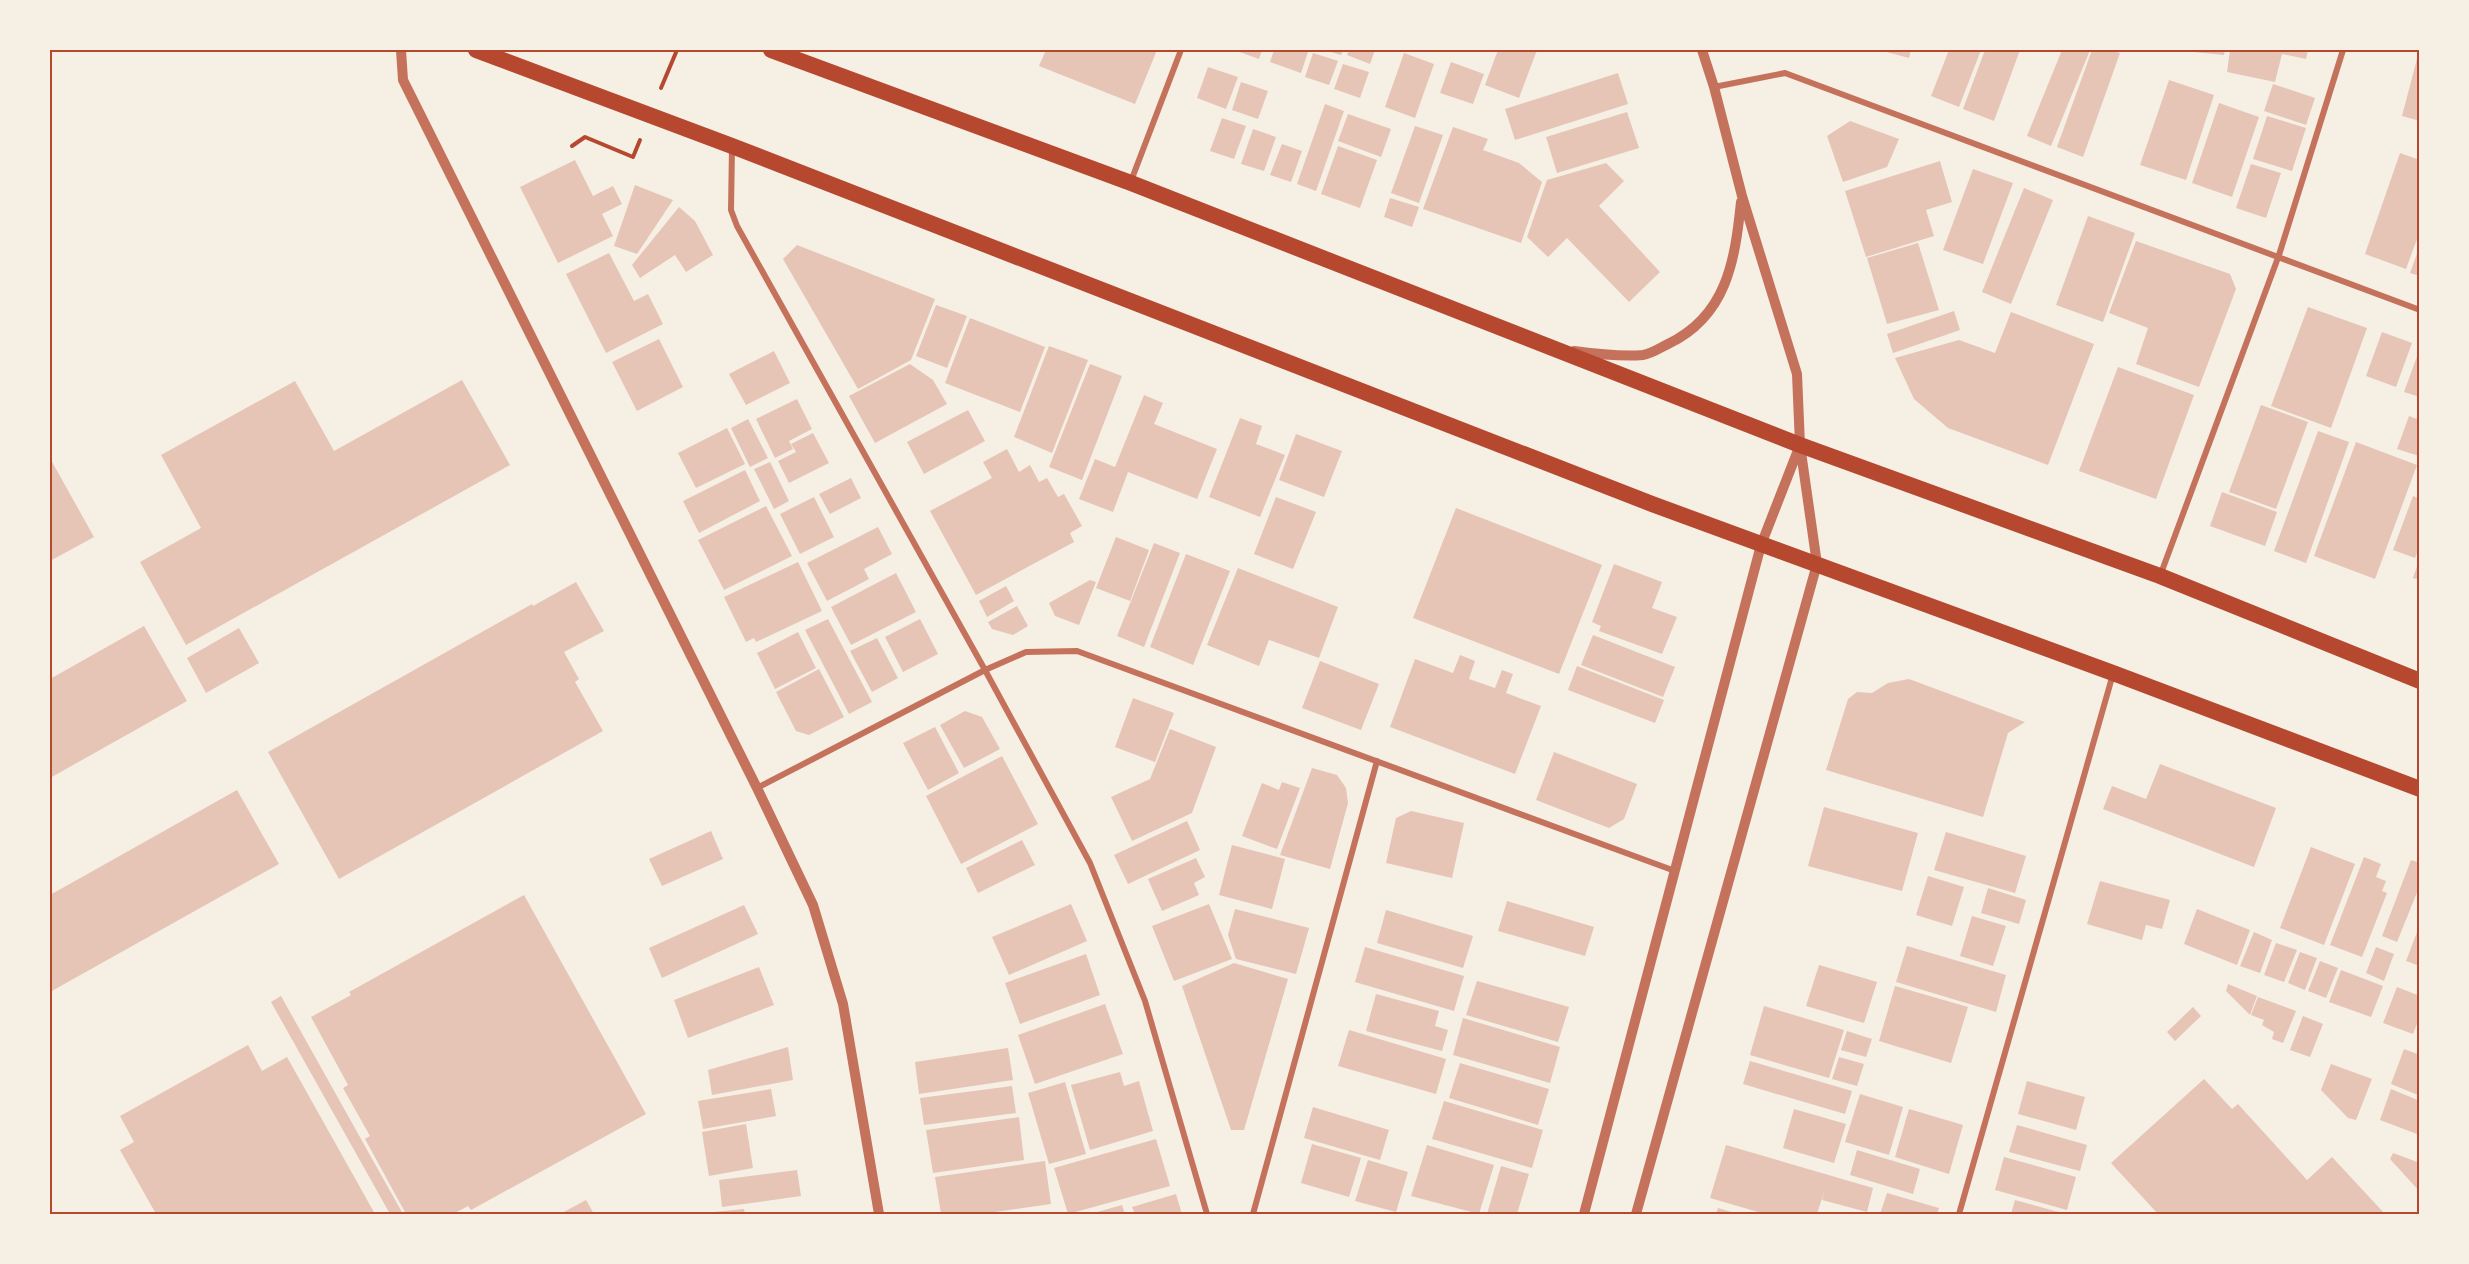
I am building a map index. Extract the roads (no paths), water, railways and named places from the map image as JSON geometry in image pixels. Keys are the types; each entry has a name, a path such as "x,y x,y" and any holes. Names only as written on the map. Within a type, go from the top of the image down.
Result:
{"highway":[{"path":"476,50 732,146 1761,545 2114,673 2420,789"},
{"path":"771,50 1131,183 1800,445 2160,576 2420,681"}],"street":[{"path":"401,50 403,80 757,788 813,905 843,1004 879,1215"},
{"path":"1131,183 1181,50"},
{"path":"1636,1215 1817,564 1800,445 1797,374 1742,196 1702,50"},
{"path":"2160,576 2279,255 2343,50"},
{"path":"1714,87 1785,73 2279,255 2420,310"},
{"path":"732,146 731,210 737,226 1090,863 1145,1001 1207,1215"},
{"path":"1556,349 1600,355 1645,355 1685,336 1719,299 1735,255 1742,196"},
{"path":"1584,1215 1761,545 1800,445"},
{"path":"757,788 985,670 1026,652 1077,651 1675,871"},
{"path":"1959,1215 2114,673"},
{"path":"1252,1215 1377,761"}]}
